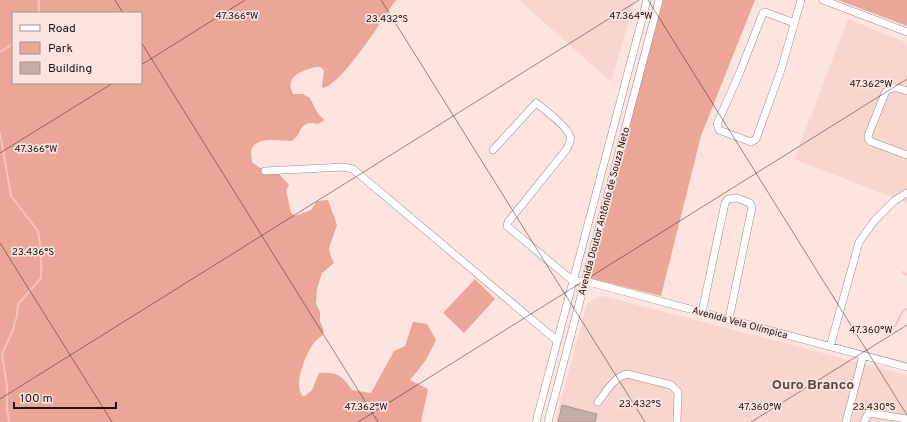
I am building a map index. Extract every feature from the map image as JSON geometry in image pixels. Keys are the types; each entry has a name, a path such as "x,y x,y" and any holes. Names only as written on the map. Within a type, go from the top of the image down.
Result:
{"street":[{"name":"Avenida Doutor Antônio de Souza Neto","path":"536,422 556,340 573,282 647,0"},
{"name":"Avenida Doutor Antônio de Souza Neto","path":"548,422 659,0"},
{"path":"794,23 765,12 763,13 740,72 716,124 719,130 751,142 756,139 781,70 801,0"},
{"path":"822,0 907,32"},
{"path":"640,27 651,30"},
{"path":"907,91 894,87 889,88 885,93 868,136 869,140 872,142 907,155"},
{"path":"493,150 536,103 570,135 570,141 566,150 508,222 507,226 573,282"},
{"path":"265,171 344,167 353,169 556,340"},
{"path":"830,346 859,242 875,220 894,202 907,193"},
{"path":"702,312 725,203 728,199 737,198 750,203 752,207 729,319"},
{"name":"Avenida Vela Olímpica","path":"573,282 585,281 907,367"},
{"path":"846,422 864,356"},
{"path":"598,402 621,375 627,374 671,385 678,392 677,422"},
{"path":"546,386 556,390"},
{"path":"864,422 869,414 907,419"}],"shaded area":[{"path":"519,0 635,0 611,82"},
{"path":"848,19 907,43 907,203 794,159"},
{"path":"603,296 907,375 907,422 555,422 587,304 594,299"}],"green space":[{"path":"0,0 396,0 362,50 351,64 331,84 323,88 324,71 320,67 314,67 302,72 295,76 291,81 291,89 293,94 303,94 310,98 318,114 325,120 318,124 312,123 304,125 292,141 268,140 257,143 253,147 251,153 252,162 260,168 271,168 289,185 286,190 291,213 295,216 311,210 317,201 328,200 337,225 329,248 334,263 322,273 317,289 316,304 320,312 320,321 324,331 322,336 309,350 303,364 299,378 302,396 305,396 312,390 319,373 335,374 342,378 352,390 371,393 394,351 405,346 413,322 427,324 436,340 426,360 410,380 428,389 421,422 0,422"},
{"path":"663,0 755,0 701,136 661,296 588,278"},
{"path":"838,0 907,0 907,26"},
{"path":"475,279 495,299 464,333 443,313"}],"building":[{"path":"562,405 597,414 595,422 558,422"}],"waterway":[{"path":"39,0 39,12"},
{"path":"0,52 12,45"},
{"path":"0,133 11,196 38,231 41,251 41,278 18,304 17,316 12,332 2,354 7,387 9,422"},
{"path":"903,272 907,275"},
{"path":"895,326 903,311 907,309"}],"district":[{"name":"Ouro Branco","path":"813,384"}]}
